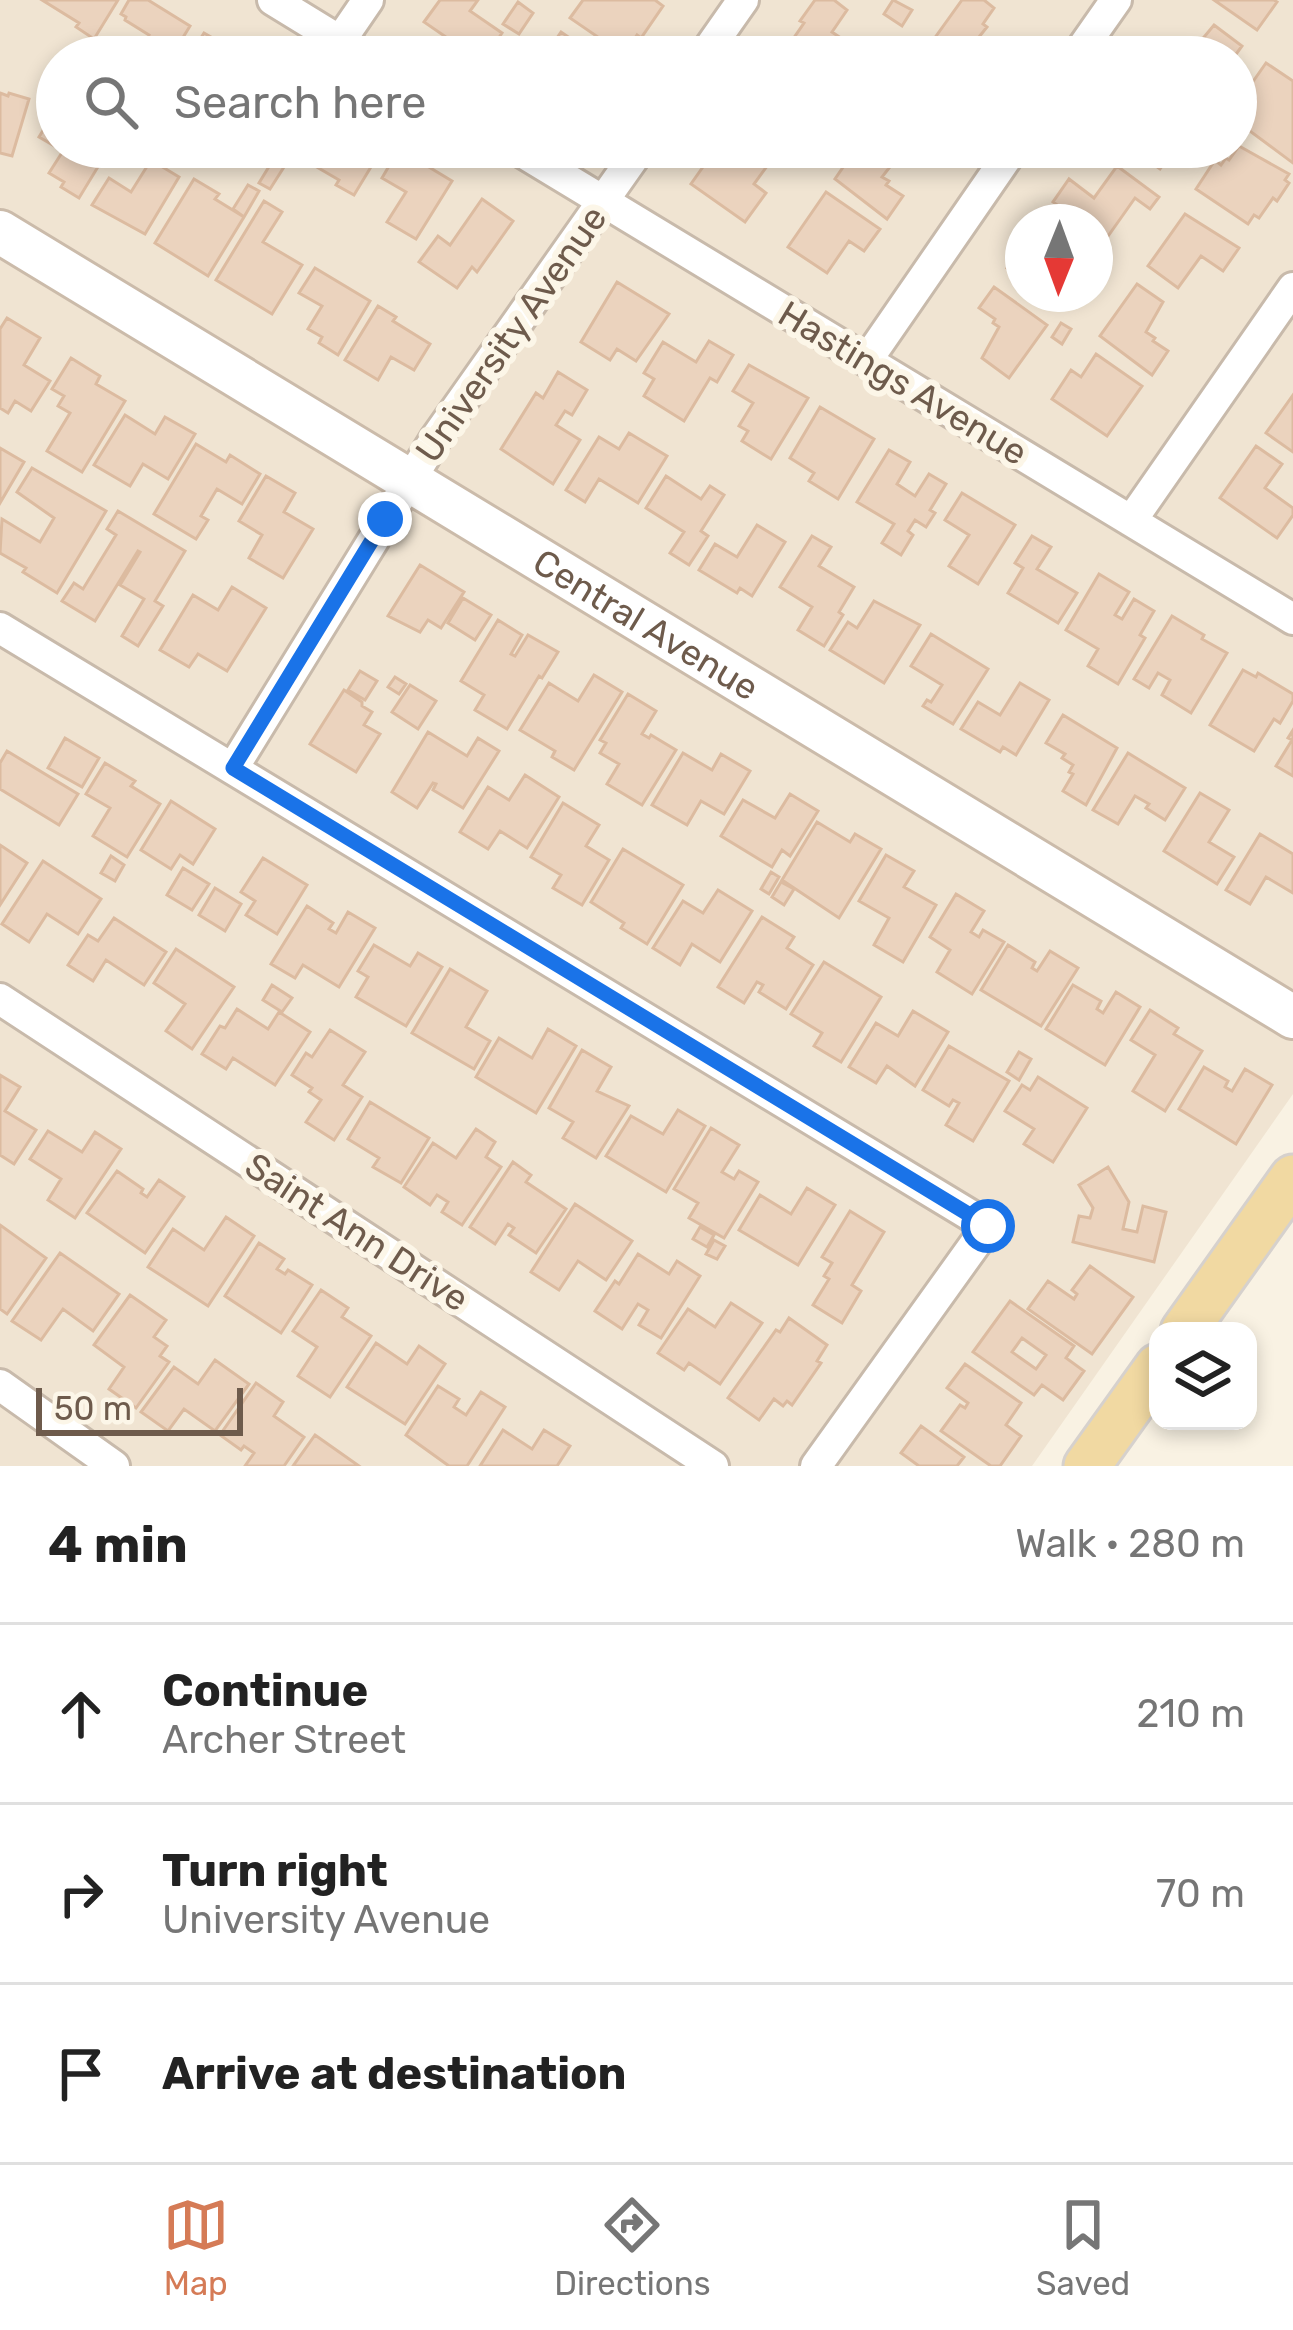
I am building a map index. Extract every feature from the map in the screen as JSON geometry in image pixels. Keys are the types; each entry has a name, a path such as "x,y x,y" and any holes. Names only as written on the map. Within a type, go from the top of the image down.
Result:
{"main road":[{"path":"1190,1322 1293,1178"},
{"path":"1087,1466 1149,1380"}],"street":[{"path":"273,0 332,36"},
{"path":"357,36 368,0"},
{"path":"718,36 743,0"},
{"path":"1091,36 1116,0"},
{"name":"Hastings Avenue","path":"548,168 1293,619"},
{"name":"University Avenue","path":"233,768 409,479 626,168"},
{"path":"867,360 1000,168"},
{"name":"Central Avenue","path":"0,232 1293,1017"},
{"path":"1131,521 1293,288"},
{"path":"0,628 988,1226 816,1466"},
{"name":"Saint Ann Drive","path":"0,999 713,1466"},
{"path":"0,1385 114,1466"}],"shaded area":[{"path":"0,0 1293,0 1293,1094 1032,1466 0,1466"}],"building":[{"path":"42,0 118,0 96,36 76,27 79,23"},
{"path":"129,0 148,0 190,26 184,36 148,36 121,14"},
{"path":"440,0 478,0 470,11 502,33 444,36 424,22"},
{"path":"583,0 655,0 663,6 642,36 596,36 570,18"},
{"path":"815,0 834,0 847,10 832,32 838,36 795,36 804,23 800,21"},
{"path":"893,0 912,10 902,26 884,14"},
{"path":"962,0 984,0 994,8 980,36 936,36"},
{"path":"1214,0 1274,0 1277,2 1257,30"},
{"path":"518,2 533,13 519,34 503,24"},
{"path":"1214,25 1229,36 1205,36"},
{"path":"1266,63 1293,81 1293,163 1257,136 1257,76"},
{"path":"0,93 29,99 12,156 0,153"},
{"path":"1257,156 1289,174 1285,180 1289,183 1277,201 1273,198 1259,218 1254,215 1248,224 1196,189 1210,168 1257,168"},
{"path":"52,168 97,168 79,198 49,173"},
{"path":"146,168 164,168 179,177 145,234 92,205 109,178 131,192"},
{"path":"268,168 283,168 270,189 259,183"},
{"path":"318,168 370,168 354,195 336,185 339,180"},
{"path":"388,168 430,168 452,181 416,239 387,222 406,192 382,178"},
{"path":"702,168 766,168 754,184 766,193 745,222 691,184"},
{"path":"843,168 889,168 882,177 889,181 886,185 903,196 887,219 835,179"},
{"path":"1120,168 1159,197 1150,209 1135,198 1113,229 1113,204 1053,202 1069,179 1094,198"},
{"path":"194,179 244,217 208,276 155,243"},
{"path":"248,185 259,191 244,217 233,209"},
{"path":"826,192 880,229 864,251 849,241 827,273 788,247"},
{"path":"482,199 513,221 477,272 472,267 457,288 419,262 438,236 450,245"},
{"path":"264,201 282,212 263,242 302,265 272,314 216,280"},
{"path":"1185,214 1239,248 1223,271 1201,256 1178,288 1148,266"},
{"path":"315,268 370,301 338,355 308,329 322,306 299,293"},
{"path":"617,282 669,314 636,361 617,349 610,360 581,342"},
{"path":"1137,284 1163,302 1146,332 1168,351 1152,375 1100,336"},
{"path":"994,287 1005,295 1005,312 1029,312 1047,325 1009,378 982,358 999,327 979,308"},
{"path":"378,306 430,344 414,370 391,357 378,380 345,360"},
{"path":"7,318 40,338 24,365 50,381 31,411 15,401 8,413 0,408 0,329"},
{"path":"1061,323 1071,329 1062,344 1052,337"},
{"path":"709,341 733,355 717,382 710,378 684,421 644,396 654,379 644,373 663,342 696,362"},
{"path":"1096,354 1142,386 1107,436 1052,399 1071,370 1081,377"},
{"path":"71,358 100,376 96,384 125,401 82,472 47,451 70,413 58,406 64,396 52,389"},
{"path":"749,365 808,398 771,459 742,441 748,431 739,426 753,403 733,391"},
{"path":"558,372 587,390 572,415 565,411 556,425 580,440 553,484 501,449 536,393 543,398"},
{"path":"1293,395 1293,452 1266,433"},
{"path":"820,407 874,439 838,499 809,481 814,473 790,458"},
{"path":"125,415 155,434 165,417 195,434 168,479 143,464 130,486 94,465"},
{"path":"629,433 667,456 638,503 599,479 585,502 566,490 599,437 619,449"},
{"path":"196,444 226,462 230,455 260,474 242,504 217,489 201,516 208,520 196,539 154,514"},
{"path":"1256,446 1282,464 1265,488 1293,508 1277,538 1220,498"},
{"path":"0,448 24,462 0,503"},
{"path":"889,450 910,462 897,484 915,496 929,474 946,484 926,527 915,520 908,531 913,535 901,555 882,543 894,524 857,502"},
{"path":"32,468 106,511 57,593 0,553 2,519 40,542 54,518 17,492"},
{"path":"266,476 295,493 284,512 313,529 283,578 249,558 262,535 239,521"},
{"path":"666,476 701,499 710,486 724,495 701,531 708,536 689,565 670,553 684,532 646,508"},
{"path":"962,493 1015,525 978,584 949,566 969,535 945,520"},
{"path":"118,511 185,551 155,601 163,606 138,646 122,636 144,599 120,585 140,552 95,621 62,601 74,583 83,589 116,535 107,529"},
{"path":"757,525 785,542 752,596 740,588 737,593 699,570 715,544 737,557"},
{"path":"812,536 831,547 819,566 854,587 824,646 798,630 812,607 780,587"},
{"path":"1032,536 1051,547 1037,569 1077,593 1058,623 1008,593 1023,568 1015,563"},
{"path":"420,565 464,592 441,628 428,620 420,632 388,616"},
{"path":"1099,574 1129,592 1115,615 1122,619 1134,599 1154,611 1140,635 1145,638 1118,684 1088,666 1098,649 1066,630"},
{"path":"232,587 266,608 227,671 198,654 189,667 160,650 193,595 218,610"},
{"path":"463,598 491,615 475,640 448,623"},
{"path":"874,601 920,625 884,683 830,650 848,622 857,628"},
{"path":"1172,616 1227,653 1191,713 1162,695 1170,680 1158,673 1149,688 1134,679"},
{"path":"498,620 522,635 511,654 515,656 528,635 558,652 507,729 475,710 484,695 461,681"},
{"path":"931,634 988,669 953,724 923,706 942,685 911,666"},
{"path":"1243,670 1256,677 1258,673 1293,694 1280,723 1274,719 1254,751 1210,725"},
{"path":"360,671 377,681 365,700 348,690"},
{"path":"594,675 622,692 574,770 552,757 555,751 520,730 549,683 578,701"},
{"path":"395,677 406,684 399,694 388,687"},
{"path":"1020,683 1049,700 1016,755 1003,747 1000,752 961,729 978,702 1000,715"},
{"path":"410,685 436,701 418,729 392,712"},
{"path":"344,690 372,712 364,725 380,734 356,772 310,744"},
{"path":"628,694 656,711 642,734 676,750 642,805 607,784 619,764 600,753 606,743 600,740"},
{"path":"1063,715 1117,748 1086,805 1063,791 1073,765 1046,743"},
{"path":"1293,730 1293,776 1276,766"},
{"path":"428,732 467,756 478,738 499,751 463,808 433,790 433,783 417,808 392,792"},
{"path":"65,738 99,758 82,787 48,768"},
{"path":"7,751 78,794 59,825 0,789 0,763"},
{"path":"683,753 712,770 721,754 750,771 724,814 701,801 687,825 652,805"},
{"path":"1128,753 1185,788 1165,820 1135,796 1118,824 1093,810"},
{"path":"105,763 160,804 127,857 93,836 110,808 86,794"},
{"path":"525,775 559,797 527,848 500,831 488,849 460,832 488,787 509,800"},
{"path":"1200,793 1229,810 1209,842 1234,857 1217,884 1164,851"},
{"path":"790,794 818,811 790,856 782,850 772,867 721,836 743,800 775,818"},
{"path":"171,801 215,829 193,864 180,855 171,869 141,850"},
{"path":"563,803 599,825 586,846 609,860 582,905 553,888 561,875 531,857"},
{"path":"817,822 850,842 855,834 881,849 839,918 782,880"},
{"path":"1260,834 1293,854 1293,893 1266,877 1250,904 1226,890"},
{"path":"0,845 27,863 0,905"},
{"path":"623,849 683,885 647,944 591,902"},
{"path":"886,855 914,871 904,887 936,905 903,962 874,945 889,918 859,901"},
{"path":"111,856 124,865 115,881 101,873"},
{"path":"263,858 307,885 277,934 246,915 255,901 241,892"},
{"path":"43,861 101,899 78,934 47,914 29,942 2,924"},
{"path":"183,868 209,884 192,910 167,895"},
{"path":"771,872 779,877 769,894 761,889"},
{"path":"781,882 794,889 784,905 772,897"},
{"path":"215,888 241,904 225,931 199,915"},
{"path":"718,890 752,911 720,962 692,944 680,965 653,948 683,901 703,913"},
{"path":"956,894 984,911 971,932 979,937 983,930 1004,942 972,994 937,972 950,950 930,937"},
{"path":"307,906 333,923 329,929 336,933 348,912 375,928 339,987 303,965 295,978 271,964"},
{"path":"762,917 794,937 787,948 813,965 786,1009 759,992 763,985 757,982 744,1003 718,987"},
{"path":"114,918 166,952 144,985 106,960 93,981 68,965 88,935 98,941"},
{"path":"374,945 410,966 418,953 442,967 406,1026 356,997 368,977 358,971"},
{"path":"1008,945 1035,962 1032,968 1037,971 1050,951 1078,968 1041,1026 981,990"},
{"path":"176,949 234,987 192,1049 166,1031 185,1004 154,983"},
{"path":"824,962 881,997 841,1062 814,1046 822,1033 791,1014"},
{"path":"450,969 487,991 466,1027 490,1041 474,1069 412,1033"},
{"path":"272,985 292,998 282,1012 263,1000"},
{"path":"1073,985 1101,1001 1097,1009 1103,1013 1116,992 1140,1007 1105,1065 1046,1029"},
{"path":"237,1009 268,1029 279,1012 310,1032 275,1085 233,1058 226,1069 202,1054"},
{"path":"1150,1010 1178,1028 1174,1034 1202,1051 1165,1111 1133,1091 1155,1055 1131,1040"},
{"path":"913,1011 948,1032 915,1086 887,1066 876,1083 849,1067 876,1023 898,1036"},
{"path":"548,1029 576,1046 536,1113 476,1077 499,1038 532,1058"},
{"path":"330,1030 365,1052 343,1085 362,1097 334,1140 306,1122 321,1100 292,1075 306,1053 312,1057"},
{"path":"949,1046 1009,1081 973,1141 946,1125 959,1103 953,1100 949,1106 923,1090"},
{"path":"582,1050 611,1067 597,1091 629,1106 596,1158 563,1138 573,1122 549,1108"},
{"path":"1019,1052 1031,1059 1019,1080 1007,1072"},
{"path":"1204,1067 1228,1081 1225,1087 1232,1091 1245,1069 1272,1085 1236,1144 1179,1109"},
{"path":"0,1075 20,1087 5,1111 36,1130 14,1164 0,1155"},
{"path":"1038,1077 1087,1108 1053,1162 1024,1144 1034,1129 1005,1111 1022,1085 1030,1090"},
{"path":"370,1102 429,1138 401,1183 373,1167 379,1158 348,1139"},
{"path":"678,1110 705,1126 666,1192 606,1156 631,1116 663,1134"},
{"path":"711,1128 739,1145 722,1172 734,1179 739,1171 758,1182 724,1238 689,1218 698,1203 674,1189"},
{"path":"476,1129 495,1142 486,1157 501,1167 462,1225 442,1212 448,1202 437,1195 430,1205 404,1187 433,1143 456,1158"},
{"path":"48,1131 82,1152 95,1132 121,1149 75,1218 48,1200 61,1179 30,1159"},
{"path":"513,1162 531,1175 526,1182 566,1209 536,1253 509,1235 514,1228 508,1224 495,1244 470,1227"},
{"path":"1108,1167 1129,1202 1123,1229 1137,1232 1143,1206 1166,1212 1154,1262 1073,1242 1079,1216 1090,1218 1093,1208 1079,1185"},
{"path":"117,1171 147,1197 159,1180 184,1197 145,1253 87,1213"},
{"path":"807,1188 835,1205 798,1265 739,1230 760,1195 791,1214"},
{"path":"575,1204 632,1241 606,1280 578,1261 559,1290 531,1272"},
{"path":"850,1211 884,1232 852,1285 861,1291 842,1323 813,1305 829,1279 824,1276 832,1263 822,1257"},
{"path":"226,1217 254,1236 208,1306 148,1267 173,1229 204,1250"},
{"path":"0,1225 46,1258 7,1314 0,1309"},
{"path":"700,1227 714,1235 707,1247 693,1239"},
{"path":"714,1240 725,1246 717,1259 706,1254"},
{"path":"259,1243 284,1259 277,1269 285,1274 288,1270 312,1285 281,1333 225,1296"},
{"path":"60,1253 119,1294 93,1331 63,1309 41,1340 12,1321"},
{"path":"638,1254 669,1274 677,1261 700,1276 661,1338 639,1325 648,1310 638,1304 622,1329 595,1311"},
{"path":"1090,1266 1133,1297 1092,1354 1028,1309 1048,1281 1074,1299 1077,1294 1072,1290"},
{"path":"321,1290 348,1308 342,1317 371,1336 330,1397 298,1376 317,1347 293,1331"},
{"path":"130,1295 166,1320 154,1337 167,1346 160,1356 169,1362 136,1408 109,1389 124,1367 94,1345"},
{"path":"1010,1301 1074,1346 1066,1358 1084,1371 1063,1400 1042,1385 1034,1395 973,1352","holes":["1022,1338 1046,1355 1036,1369 1012,1352"]},
{"path":"731,1303 762,1323 720,1384 689,1363 684,1370 658,1353 688,1309 715,1327"},
{"path":"789,1318 827,1345 817,1361 821,1363 792,1405 787,1401 783,1406 774,1399 759,1420 728,1398"},
{"path":"376,1343 407,1364 419,1346 445,1364 405,1424 347,1387"},
{"path":"215,1360 249,1384 215,1431 184,1409 168,1431 141,1412 174,1367 198,1384"},
{"path":"965,1364 1021,1403 1006,1425 1021,1436 1000,1466 991,1466 941,1431 960,1405 965,1408 968,1403 947,1388"},
{"path":"256,1383 283,1402 274,1416 304,1437 284,1466 245,1466 254,1453 220,1435"},
{"path":"438,1386 459,1399 454,1407 466,1415 481,1392 505,1407 467,1466 449,1466 406,1435"},
{"path":"921,1426 964,1457 957,1466 919,1466 901,1453"},
{"path":"503,1430 532,1449 544,1430 570,1446 557,1466 480,1466"},
{"path":"315,1435 359,1466 293,1466"}],"route":[{"path":"385,519 233,768 988,1226"}]}
